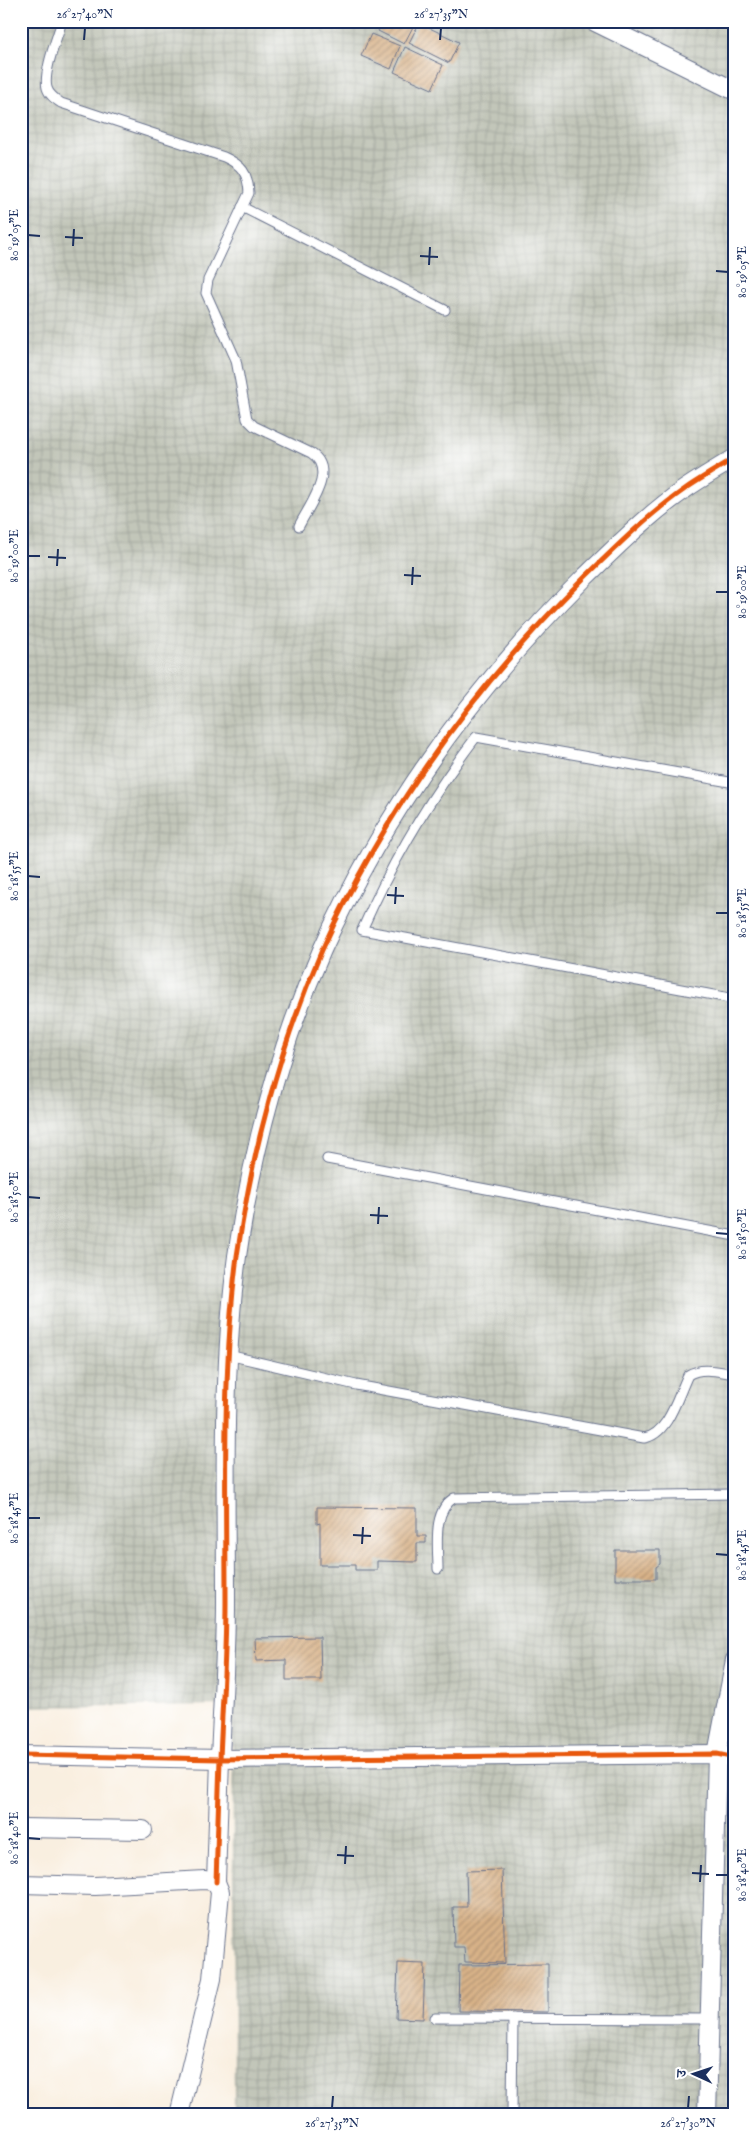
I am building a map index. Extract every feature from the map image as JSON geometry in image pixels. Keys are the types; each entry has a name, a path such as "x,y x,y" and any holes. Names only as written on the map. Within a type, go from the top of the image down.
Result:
{"street":[{"path":"593,21 735,91"},
{"path":"179,2115 212,1979 220,1898 219,1887 216,1882 226,1607 228,1355 237,1257 250,1178 270,1097 322,951 381,839 416,778 448,734 529,634 604,558 682,491 735,458"},
{"path":"707,2115 717,1754 735,1660"},
{"path":"21,1756 220,1758 717,1754 735,1758"},
{"path":"21,1828 143,1830"},
{"path":"21,1884 96,1886 205,1880 216,1882"}],"lane":[{"path":"62,21 46,78 47,88 52,96 61,103 224,157 238,163 245,171 248,180 248,194 208,280 206,293 236,360 247,419 254,426 311,453 322,464 321,480 299,526"},
{"path":"242,207 445,310"},
{"path":"735,783 476,737 433,800 395,863 362,930 735,999"},
{"path":"328,1159 735,1236"},
{"path":"228,1355 341,1382 644,1438 654,1435 664,1426 685,1382 693,1372 705,1370 735,1374"},
{"path":"438,1569 439,1517 446,1502 454,1498 735,1494"},
{"path":"435,2018 710,2019"},
{"path":"512,2115 513,2018"}],"shaded area":[{"path":"21,21 735,21 735,2115 234,2115 232,1705 21,1707"}],"building":[{"path":"383,21 411,21 415,23 404,44 378,31"},
{"path":"419,23 459,42 449,63 409,43"},
{"path":"371,34 400,46 391,69 361,56"},
{"path":"405,47 443,65 432,89 394,72"},
{"path":"317,1507 417,1508 417,1536 426,1536 426,1543 417,1543 417,1562 377,1561 377,1570 355,1570 355,1565 320,1565 320,1523 317,1524"},
{"path":"615,1550 660,1550 660,1564 656,1567 656,1579 615,1579"},
{"path":"320,1637 321,1680 286,1680 286,1660 256,1661 255,1638"},
{"path":"502,1870 505,1963 465,1962 464,1947 454,1947 453,1907 467,1907 466,1871"},
{"path":"398,1963 425,1964 423,2019 396,2018"},
{"path":"548,1964 548,2012 458,2011 459,1965"}],"cycle path":[{"path":"21,1755 220,1759 226,1622 227,1386 232,1299 243,1217 259,1139 269,1100 307,986 347,898 374,848 404,799 470,706 545,618 621,543 672,499 735,458"},
{"path":"216,1882 220,1759 717,1754 735,1758"}]}
